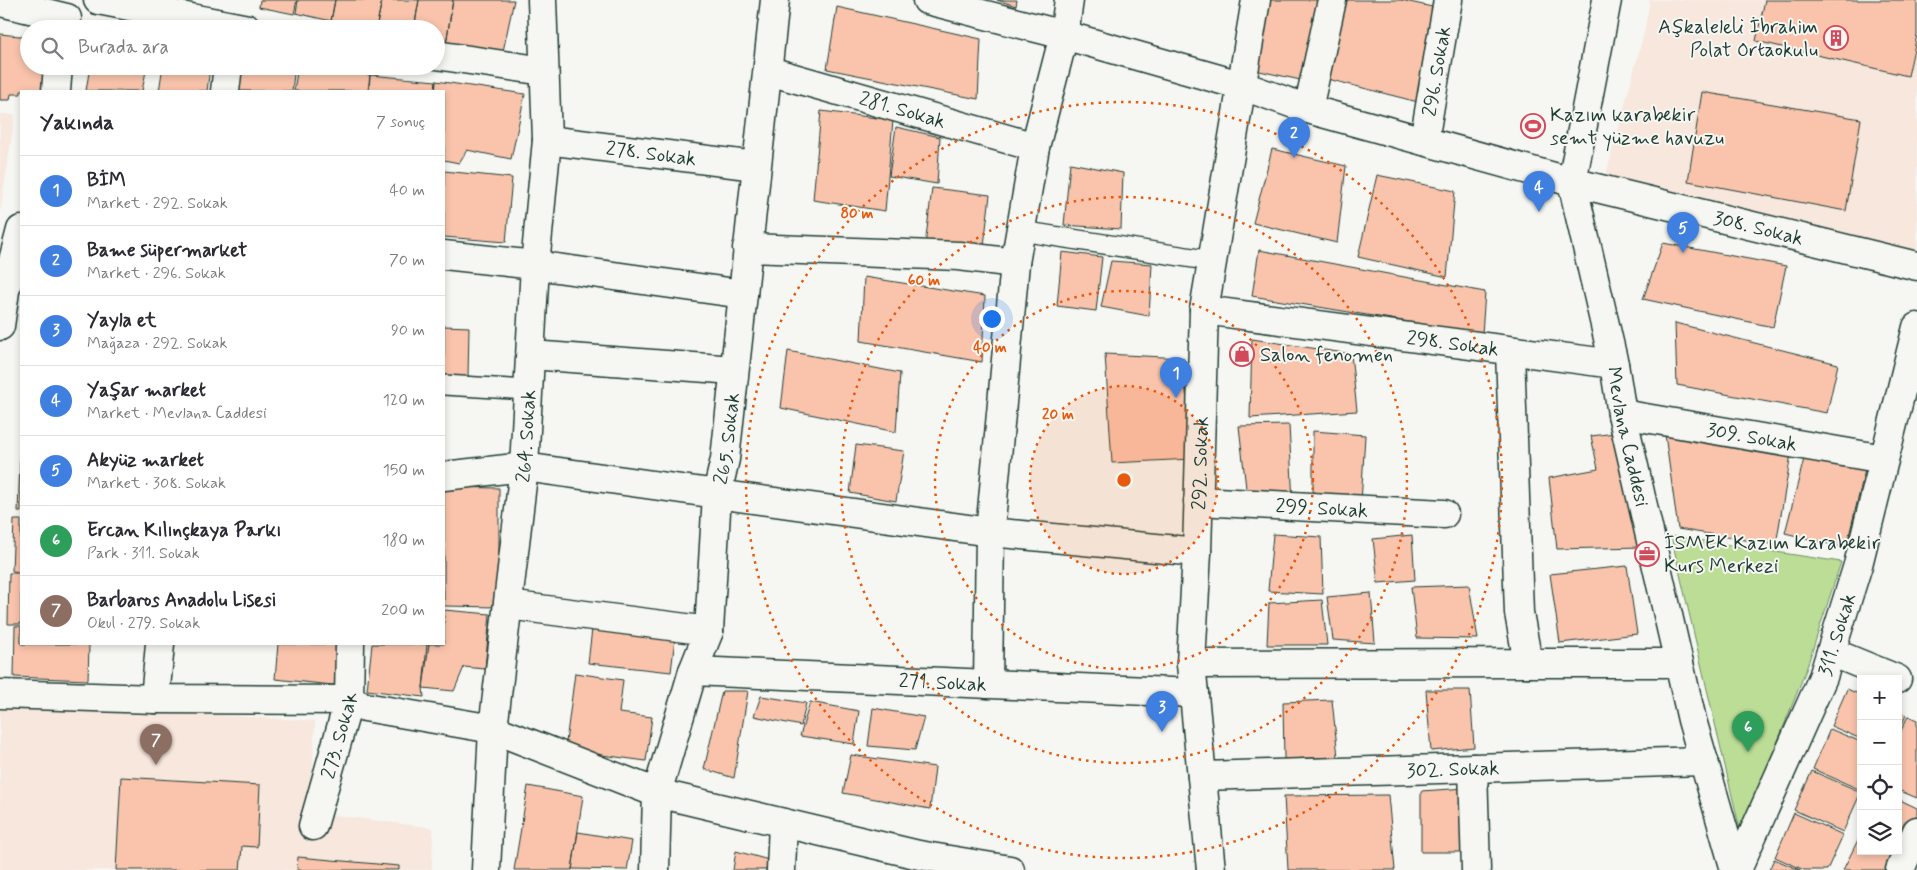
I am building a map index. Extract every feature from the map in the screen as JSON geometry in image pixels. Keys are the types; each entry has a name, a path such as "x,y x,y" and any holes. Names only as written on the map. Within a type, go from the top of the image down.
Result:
{"street":[{"path":"98,0 197,20"},
{"name":"264. Sokak","path":"486,870 493,729 524,467 532,355 535,265 547,140 542,0"},
{"name":"265. Sokak","path":"654,870 657,793 692,671 709,631 717,494 725,459 775,0"},
{"name":"308. Sokak","path":"927,0 1064,35 1243,86 1308,109 1572,182 1917,266"},
{"path":"988,684 990,532 1015,262 1035,147 1064,35 1070,0"},
{"name":"292. Sokak","path":"1211,870 1191,664 1197,552 1204,310 1256,0"},
{"path":"1308,109 1332,0"},
{"name":"296. Sokak","path":"1424,141 1448,0"},
{"name":"Mevlana Caddesi","path":"1607,0 1572,182 1614,364 1622,414 1679,663 1704,760 1736,870"},
{"path":"0,2 68,16"},
{"path":"445,56 544,71"},
{"name":"281. Sokak","path":"768,71 1035,147"},
{"path":"56,90 57,75"},
{"path":"225,90 227,75"},
{"name":"278. Sokak","path":"547,140 756,166"},
{"path":"0,326 5,291 20,234"},
{"path":"747,248 960,256 1015,262"},
{"path":"445,255 535,265 743,294"},
{"name":"298. Sokak","path":"1204,310 1614,364"},
{"name":"311. Sokak","path":"1736,870 1823,677 1858,565 1917,327"},
{"path":"1510,351 1519,613 1528,663"},
{"path":"532,355 734,370"},
{"name":"309. Sokak","path":"1622,414 1884,459"},
{"path":"445,476 524,467 990,532 1197,552"},
{"name":"299. Sokak","path":"1198,501 1444,514"},
{"path":"508,605 709,631"},
{"path":"155,700 160,645"},
{"name":"273. Sokak","path":"313,826 349,700 350,645"},
{"path":"1831,652 1888,675"},
{"path":"1191,664 1679,663"},
{"name":"271. Sokak","path":"692,671 1194,693"},
{"path":"1902,681 1917,687"},
{"path":"0,694 155,700 349,700 365,707 493,729 657,793 919,855 979,867 1010,870"},
{"name":"302. Sokak","path":"1202,776 1704,760"},
{"path":"1473,768 1476,870"},
{"path":"781,870 783,823"},
{"path":"1900,870 1917,831"}],"lane":[{"path":"1021,231 1212,261"},
{"path":"445,385 529,390"}],"shaded area":[{"path":"1650,0 1917,0 1917,256 1606,175 1644,33"},
{"path":"0,114 15,115 0,212"},
{"path":"0,702 315,721 310,812 433,828 432,870 0,870"}],"green space":[{"path":"1671,536 1841,562 1806,670 1741,834"}],"building":[{"path":"260,0 297,0 294,14 259,7"},
{"path":"298,0 335,0 331,20 296,13"},
{"path":"335,0 382,0 378,20 331,20"},
{"path":"382,0 419,0 416,20 378,20"},
{"path":"419,0 453,0 446,44 445,20 416,20"},
{"path":"453,0 514,0 502,56 446,44"},
{"path":"997,0 1017,0 1016,6"},
{"path":"1268,0 1322,0 1305,81 1255,70"},
{"path":"1338,0 1401,0 1432,7 1422,103 1316,76"},
{"name":"Aşkaleleli İbrahim Polat Ortaokulu","path":"1765,0 1917,0 1917,35 1908,76 1756,41"},
{"path":"837,7 981,39 978,99 827,69"},
{"path":"0,34 20,36 20,75 43,75 42,90 20,90 20,94 11,94 10,100 0,100"},
{"path":"89,75 145,75 142,90 86,90"},
{"path":"162,75 209,75 207,90 159,90"},
{"path":"227,75 294,75 292,90 226,90"},
{"path":"297,75 370,75 368,90 294,90"},
{"path":"370,75 436,81 435,90 369,90"},
{"path":"436,81 525,94 511,159 467,150 459,163 445,160 445,90 435,90"},
{"path":"1702,92 1861,119 1846,211 1688,181"},
{"path":"821,111 893,120 885,211 813,200"},
{"path":"896,127 940,137 937,184 889,176"},
{"path":"1272,149 1346,166 1337,243 1253,223"},
{"path":"1070,163 1123,173 1121,229 1064,225"},
{"path":"445,171 512,178 506,242 445,237"},
{"path":"1377,175 1455,191 1447,277 1358,257"},
{"path":"932,188 990,195 983,254 925,246"},
{"path":"1663,243 1786,266 1773,327 1643,299"},
{"path":"1259,250 1485,292 1482,334 1252,296"},
{"path":"1062,252 1102,257 1096,311 1057,306"},
{"path":"1111,261 1152,264 1149,316 1101,307"},
{"path":"864,277 985,296 982,362 861,341"},
{"path":"1675,323 1838,364 1827,413 1677,385"},
{"path":"445,326 469,327 468,378 445,378"},
{"path":"1252,339 1351,354 1357,411 1250,418"},
{"path":"788,351 900,373 896,432 781,408"},
{"path":"1105,354 1183,358 1192,459 1112,463"},
{"path":"1289,425 1293,502 1247,497 1239,426"},
{"path":"1664,427 1792,448 1776,545 1678,529"},
{"path":"1313,431 1365,435 1361,503 1313,500"},
{"path":"1616,433 1642,547 1557,549 1549,478 1598,469 1591,436"},
{"path":"856,445 904,451 896,501 850,493"},
{"path":"1806,451 1866,466 1846,548 1785,533"},
{"path":"20,460 20,512 18,512"},
{"path":"445,487 499,488 499,607 445,606"},
{"path":"14,520 20,520 20,572 12,571"},
{"path":"1273,534 1321,537 1323,594 1268,591"},
{"path":"1412,535 1415,580 1378,583 1373,539"},
{"path":"1627,566 1637,634 1560,643 1550,574"},
{"path":"9,573 20,573 20,624 8,624"},
{"path":"1469,585 1478,639 1417,638 1411,587"},
{"path":"1371,593 1375,643 1333,640 1327,597"},
{"path":"1322,600 1327,645 1267,645 1269,603"},
{"path":"445,610 490,614 485,669 464,667 454,691 423,688 427,645 445,645"},
{"path":"15,626 20,626 20,645 89,645 88,680 14,677"},
{"path":"592,629 675,638 671,672 588,663"},
{"path":"278,645 346,645 342,686 275,679"},
{"path":"372,645 429,645 423,688 424,697 367,690"},
{"path":"575,673 623,680 619,713 652,717 646,761 565,750"},
{"path":"1847,689 1857,693 1857,737 1831,726"},
{"path":"1426,690 1470,690 1474,747 1431,751"},
{"path":"722,691 748,691 734,778 704,769"},
{"path":"761,696 806,703 801,726 754,716"},
{"path":"1332,700 1338,757 1284,759 1283,702"},
{"path":"810,702 859,711 854,744 800,736"},
{"path":"873,708 924,717 915,750 868,746"},
{"path":"1902,713 1906,715 1902,724"},
{"path":"1908,716 1917,720 1917,798 1902,792 1902,729"},
{"path":"1830,729 1857,740 1857,788 1813,769"},
{"path":"851,755 935,767 930,809 843,793"},
{"path":"1812,771 1857,790 1857,801 1843,832 1794,810"},
{"path":"121,777 260,785 257,847 242,846 240,870 116,870"},
{"path":"528,786 583,796 572,870 514,870"},
{"path":"1467,788 1469,852 1421,852 1421,791"},
{"path":"1388,795 1395,870 1288,870 1284,796"},
{"path":"1902,801 1917,808 1917,821 1902,840"},
{"path":"1794,813 1843,835 1827,870 1804,870 1775,857"},
{"path":"578,832 632,841 627,870 572,869"},
{"path":"1857,842 1857,855 1897,855 1895,870 1843,870"},
{"path":"736,851 776,862 776,870 733,870"},
{"path":"298,857 399,866 399,870 297,870"},
{"path":"1774,859 1800,870 1769,870"}],"place":[{"name":"Aşkaleleli İbrahim Polat Ortaokulu","path":"1836,38"},
{"name":"Kazım karabekir semt yüzme havuzu","path":"1533,126"},
{"name":"Bame süpermarket","path":"1294,158"},
{"name":"Yaşar market","path":"1539,212"},
{"name":"Akyüz market","path":"1683,253"},
{"name":"Salon fenomen","path":"1242,354"},
{"name":"BİM","path":"1176,398"},
{"name":"İSMEK Kazım Karabekir Kurs Merkezi","path":"1647,554"},
{"name":"Yayla et","path":"1162,732"},
{"name":"Ercan Kılınçkaya Parkı","path":"1748,752"},
{"name":"Barbaros Anadolu Lisesi","path":"156,765"}]}
